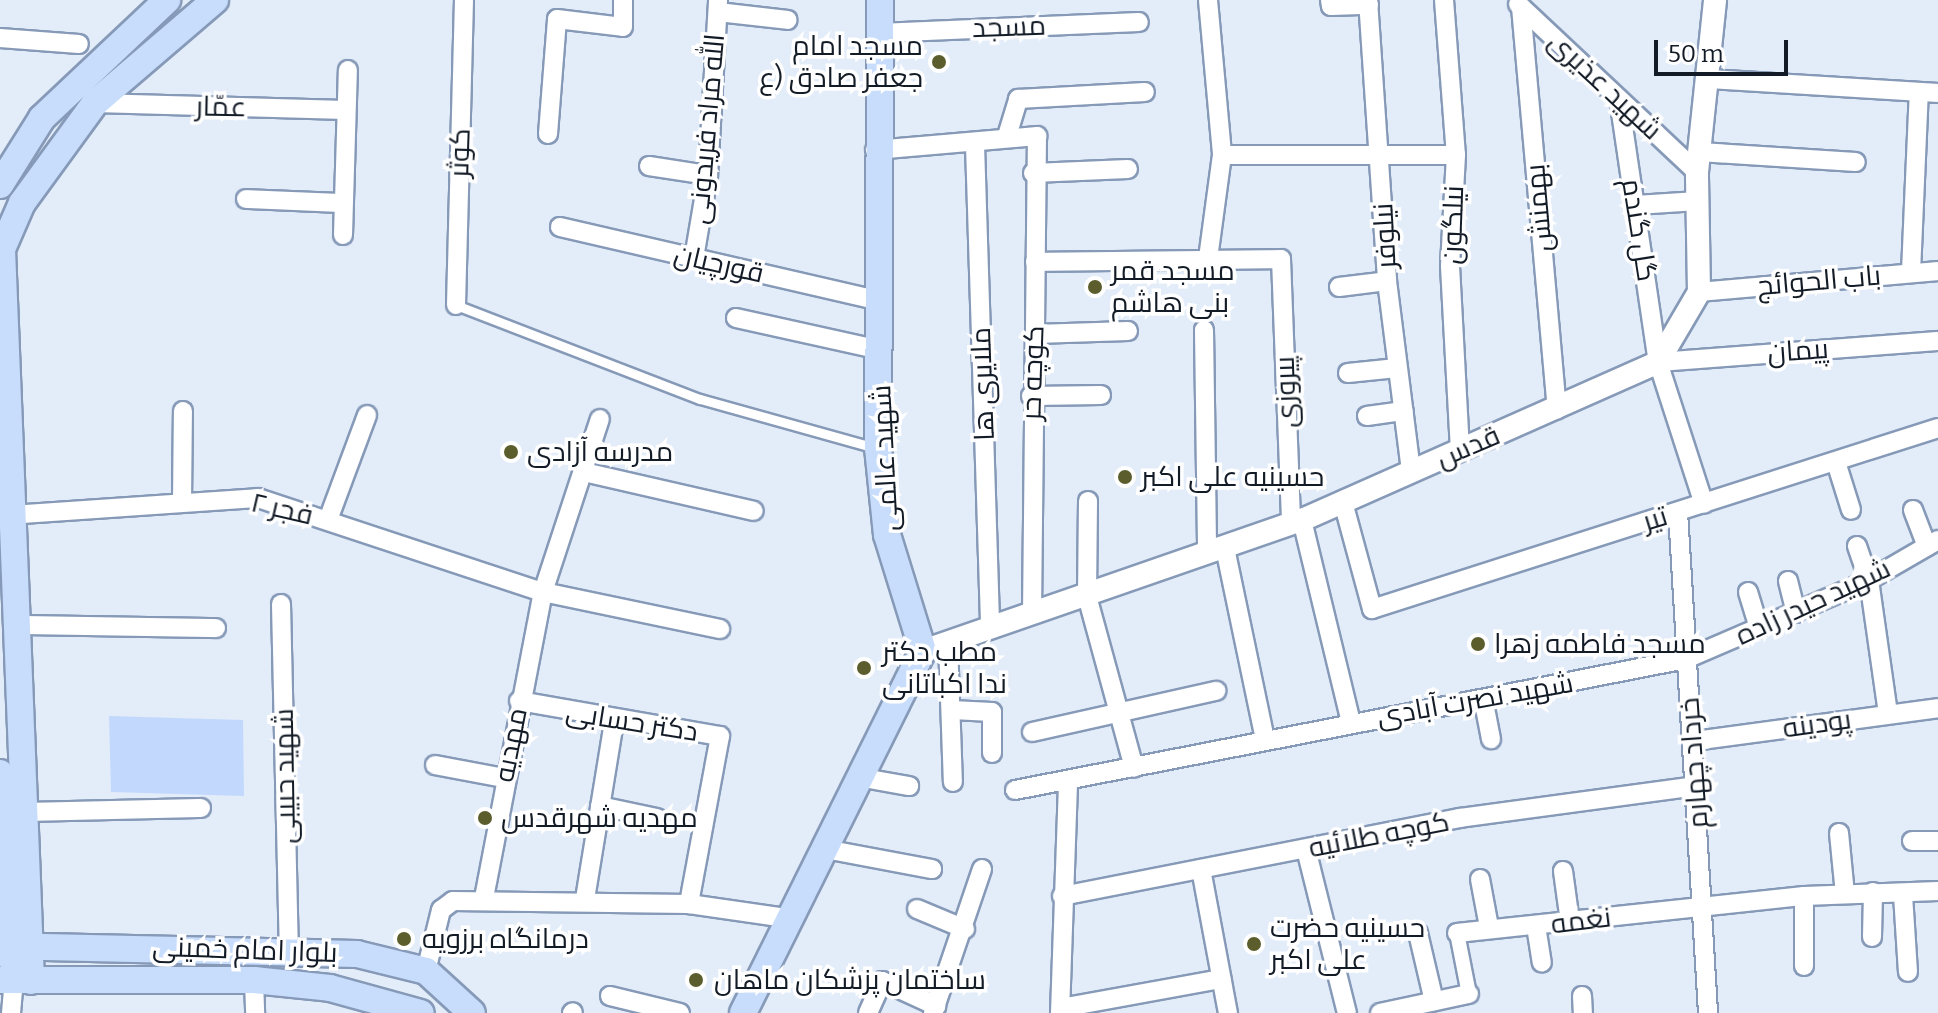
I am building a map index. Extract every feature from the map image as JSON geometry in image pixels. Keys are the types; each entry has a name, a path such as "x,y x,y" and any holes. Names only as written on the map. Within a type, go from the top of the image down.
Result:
{"main road":[{"path":"14,946 24,812 17,625 4,515 1,248 22,203 95,103 215,0"},
{"name":"شهید عالمی","path":"880,0 875,150 880,350 878,448 887,535 923,651"},
{"path":"0,185 42,118 163,1"},
{"path":"743,1013 786,918 825,849 923,651"},
{"path":"0,773 15,981"},
{"name":"بلوار امام خمینی","path":"14,946 289,948 426,971"},
{"path":"426,971 472,1013"},
{"name":"بلوار امام خمینی","path":"15,981 254,980 421,1013"}],"street":[{"name":"کوثر","path":"456,305 464,0"},
{"path":"548,134 557,19 623,27 623,0"},
{"path":"1035,262 1208,258 1222,155 1208,0"},
{"path":"1330,0 1331,6 1369,2"},
{"name":"نیلگون","path":"1444,0 1456,155 1450,266 1460,451"},
{"path":"1658,362 1699,292 1699,162 1710,79 1715,0"},
{"name":"نیلوفر","path":"1369,2 1387,281 1411,471"},
{"name":"شهید عذیری","path":"1517,3 1619,99 1699,162"},
{"name":"بهمنش","path":"1517,3 1557,409"},
{"path":"718,6 788,20"},
{"name":"الله مراد فریدونی","path":"694,258 708,175 718,6"},
{"name":"مسجد","path":"879,33 1139,22"},
{"path":"0,38 79,44"},
{"path":"343,235 348,70"},
{"path":"1710,79 1938,93"},
{"path":"875,150 975,145 1007,136 1018,99 1145,92"},
{"path":"1911,272 1919,92"},
{"name":"گل گندم","path":"1619,99 1658,362 1704,504"},
{"name":"عمّار","path":"95,103 346,110"},
{"name":"کوچه حر","path":"1007,136 1037,136 1033,173 1032,610"},
{"name":"ملایری ها","path":"975,145 990,623"},
{"path":"1222,155 1456,155"},
{"path":"1699,162 1856,162"},
{"path":"649,166 708,175"},
{"path":"1033,173 1128,169"},
{"path":"246,199 343,203"},
{"path":"1636,205 1698,201"},
{"name":"قورچیان","path":"560,227 877,300"},
{"name":"پیروزی","path":"1208,258 1281,259 1296,522 1351,722"},
{"name":"باب الحوائج","path":"1699,292 1938,271"},
{"path":"1339,287 1387,281"},
{"path":"736,318 880,350"},
{"path":"1204,330 1216,551 1265,739"},
{"path":"1035,334 1128,331"},
{"name":"پیمان","path":"1658,362 1938,341"},
{"name":"قدس","path":"923,651 990,623 1087,596 1296,522 1658,362"},
{"path":"1348,373 1397,368"},
{"path":"1031,396 1101,395"},
{"path":"182,501 183,411"},
{"path":"1367,416 1404,411"},
{"path":"328,520 367,415"},
{"name":"مهدیه","path":"484,898 504,778 543,592 600,419"},
{"name":"تیر","path":"1343,502 1372,609 1938,428"},
{"path":"1836,462 1851,510"},
{"path":"584,472 754,511"},
{"name":"فجر ۲","path":"4,515 258,498 543,592 720,629"},
{"path":"1088,501 1087,596 1134,768"},
{"path":"1913,510 1933,543"},
{"name":"خرداد چهارم","path":"1678,512 1686,659 1695,741 1708,1013"},
{"name":"شهید حیدر زاده","path":"1686,659 1869,580 1933,543"},
{"path":"1857,546 1869,580 1888,714"},
{"path":"1788,581 1796,613"},
{"path":"1748,592 1759,628"},
{"name":"شهید حبیبی","path":"281,604 289,948"},
{"path":"17,625 216,628"},
{"path":"948,642 953,782"},
{"name":"شهید نصرت آبادی","path":"1015,790 1351,722 1484,703 1686,659"},
{"path":"1032,732 1117,708 1216,691"},
{"name":"دکتر حسابی","path":"519,701 614,722 720,736 689,904"},
{"path":"1484,703 1491,739"},
{"name":"پودینه","path":"1695,741 1938,708"},
{"path":"952,710 992,712 992,753"},
{"path":"585,899 614,722"},
{"path":"435,765 504,778"},
{"path":"858,777 909,786"},
{"path":"1068,781 1060,1011 1221,979"},
{"name":"کوچه طلائیه","path":"1062,896 1460,818 1697,786"},
{"path":"600,806 657,818"},
{"path":"24,812 201,808"},
{"path":"1839,833 1845,894"},
{"path":"1912,841 1938,841"},
{"path":"825,849 932,869"},
{"path":"1306,849 1347,1013"},
{"path":"868,1013 882,981 934,1010 965,929 982,869"},
{"path":"1201,869 1228,1013"},
{"path":"1563,871 1570,922"},
{"path":"1480,879 1489,927"},
{"name":"نغمه","path":"1457,933 1489,927 1536,926 1804,896 1873,892 1903,895 1938,891"},
{"path":"1872,937 1873,892"},
{"path":"1903,895 1908,972"},
{"path":"1804,896 1804,966"},
{"path":"426,971 441,910 484,898 689,904 786,918"},
{"path":"917,909 965,929"},
{"path":"1536,926 1542,963"},
{"path":"1418,933 1434,1001"},
{"path":"1380,1013 1469,994 1457,933"},
{"path":"254,980 255,1013"},
{"path":"11,1013 15,981"},
{"path":"610,996 680,1013"}],"lane":[{"path":"456,305 700,399 878,448"}],"shaded area":[{"path":"109,716 243,720 244,796 111,792"}],"place":[{"name":"مسجد امام جعفر صادق (ع","path":"939,62"},
{"name":"مسجد قمر بنی هاشم","path":"1095,287"},
{"name":"مدرسه آزادی","path":"511,452"},
{"name":"حسینیه علی اکبر","path":"1125,477"},
{"name":"مسجد فاطمه زهرا","path":"1478,644"},
{"name":"مطب دکتر ندا اکباتانی","path":"864,668"},
{"name":"مهدیه شهرقدس","path":"485,818"},
{"name":"درمانگاه برزویه","path":"404,939"},
{"name":"حسینیه حضرت علی اکبر","path":"1254,944"},
{"name":"ساختمان پزشکان ماهان","path":"696,980"}]}
